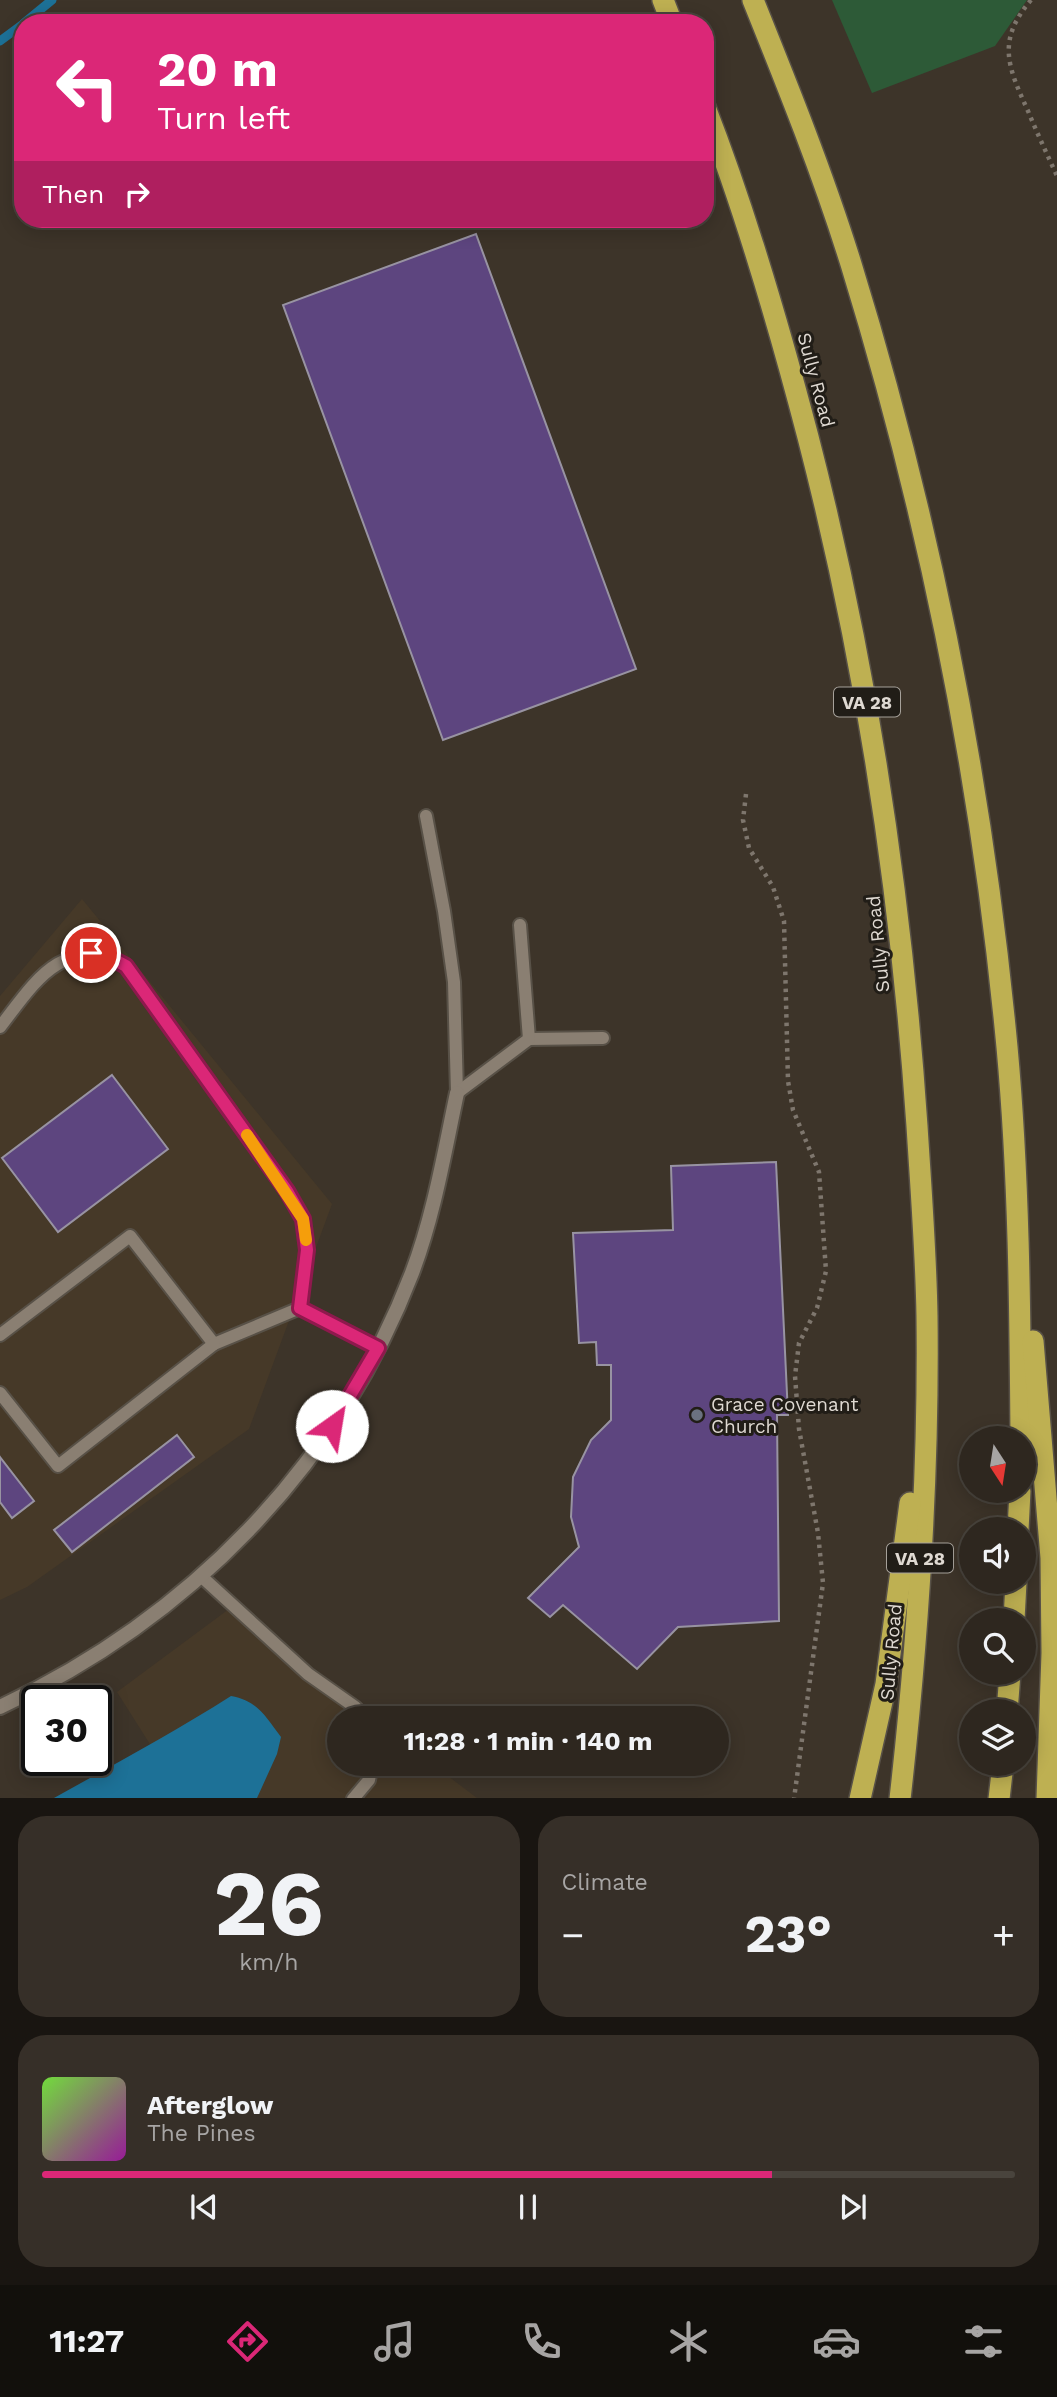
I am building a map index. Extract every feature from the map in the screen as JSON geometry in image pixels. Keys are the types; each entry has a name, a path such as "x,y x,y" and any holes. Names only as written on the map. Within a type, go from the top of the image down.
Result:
{"highway":[{"path":"753,0 804,127 850,261 920,514 963,729 992,914 1007,1048 1049,1514 1052,1653 1047,1798"},
{"name":"Sully Road","path":"714,132 748,228 782,337 854,629 881,782 901,933 914,1080 926,1317 925,1425 917,1615 900,1798"},
{"path":"1016,1168 1021,1426"},
{"path":"860,1798 886,1684 910,1509 926,1317"},
{"path":"999,1798 1002,1776"}],"street":[{"path":"0,1707 95,1657 137,1629 202,1577 254,1527 319,1447 378,1348 412,1272 429,1223 457,1093"}],"lane":[{"path":"426,816 454,982 457,1093"},
{"path":"520,925 529,1040"},
{"path":"0,1027 40,976 54,965 73,956 91,953 111,958 126,966 287,1191 303,1219 307,1250 300,1308"},
{"path":"457,1093 529,1040 603,1038"},
{"path":"0,1335 130,1236 214,1344"},
{"path":"0,1393 58,1466 214,1344 300,1308 378,1348"},
{"path":"202,1577 308,1674 354,1706"},
{"path":"353,1798 370,1776"}],"path":[{"path":"1031,0 1017,16 1009,45 1009,69 1057,176"},
{"path":"746,794 743,820 749,848 773,887 784,921 788,1081 793,1110 819,1172 825,1271 817,1308 799,1343 795,1376 799,1429 818,1533 823,1583 794,1798"}],"shaded area":[{"path":"82,899 332,1204 249,1429 27,1587 0,1600 0,996"},
{"path":"229,1609 356,1706 327,1706 327,1776 448,1776 477,1798 184,1798 117,1692"}],"green space":[{"path":"832,0 1027,0 995,46 872,93"}],"water":[{"path":"231,1696 254,1706 281,1737 277,1754 257,1798 54,1798 93,1776 112,1776 112,1766"}],"building":[{"path":"476,234 636,669 443,740 283,305"},
{"path":"112,1075 168,1149 58,1232 2,1158"},
{"name":"Grace Covenant Church","path":"776,1162 788,1415 777,1415 779,1621 678,1627 637,1669 563,1605 550,1617 528,1598 579,1547 571,1517 573,1477 591,1440 611,1420 611,1365 597,1365 596,1342 579,1343 573,1233 673,1230 671,1166"},
{"path":"177,1435 194,1457 72,1552 54,1530"},
{"path":"0,1457 34,1501 12,1518 0,1502"}],"waterway":[{"path":"35,14 52,0"},
{"path":"0,41 14,31"}],"slow traffic":[{"path":"247,1135 287,1191 303,1219 306,1240"}],"place":[{"name":"Grace Covenant Church","path":"697,1415"}],"route":[{"path":"91,953 111,958 126,966 287,1191 303,1219 307,1250 300,1308 378,1348 332,1426"}]}
